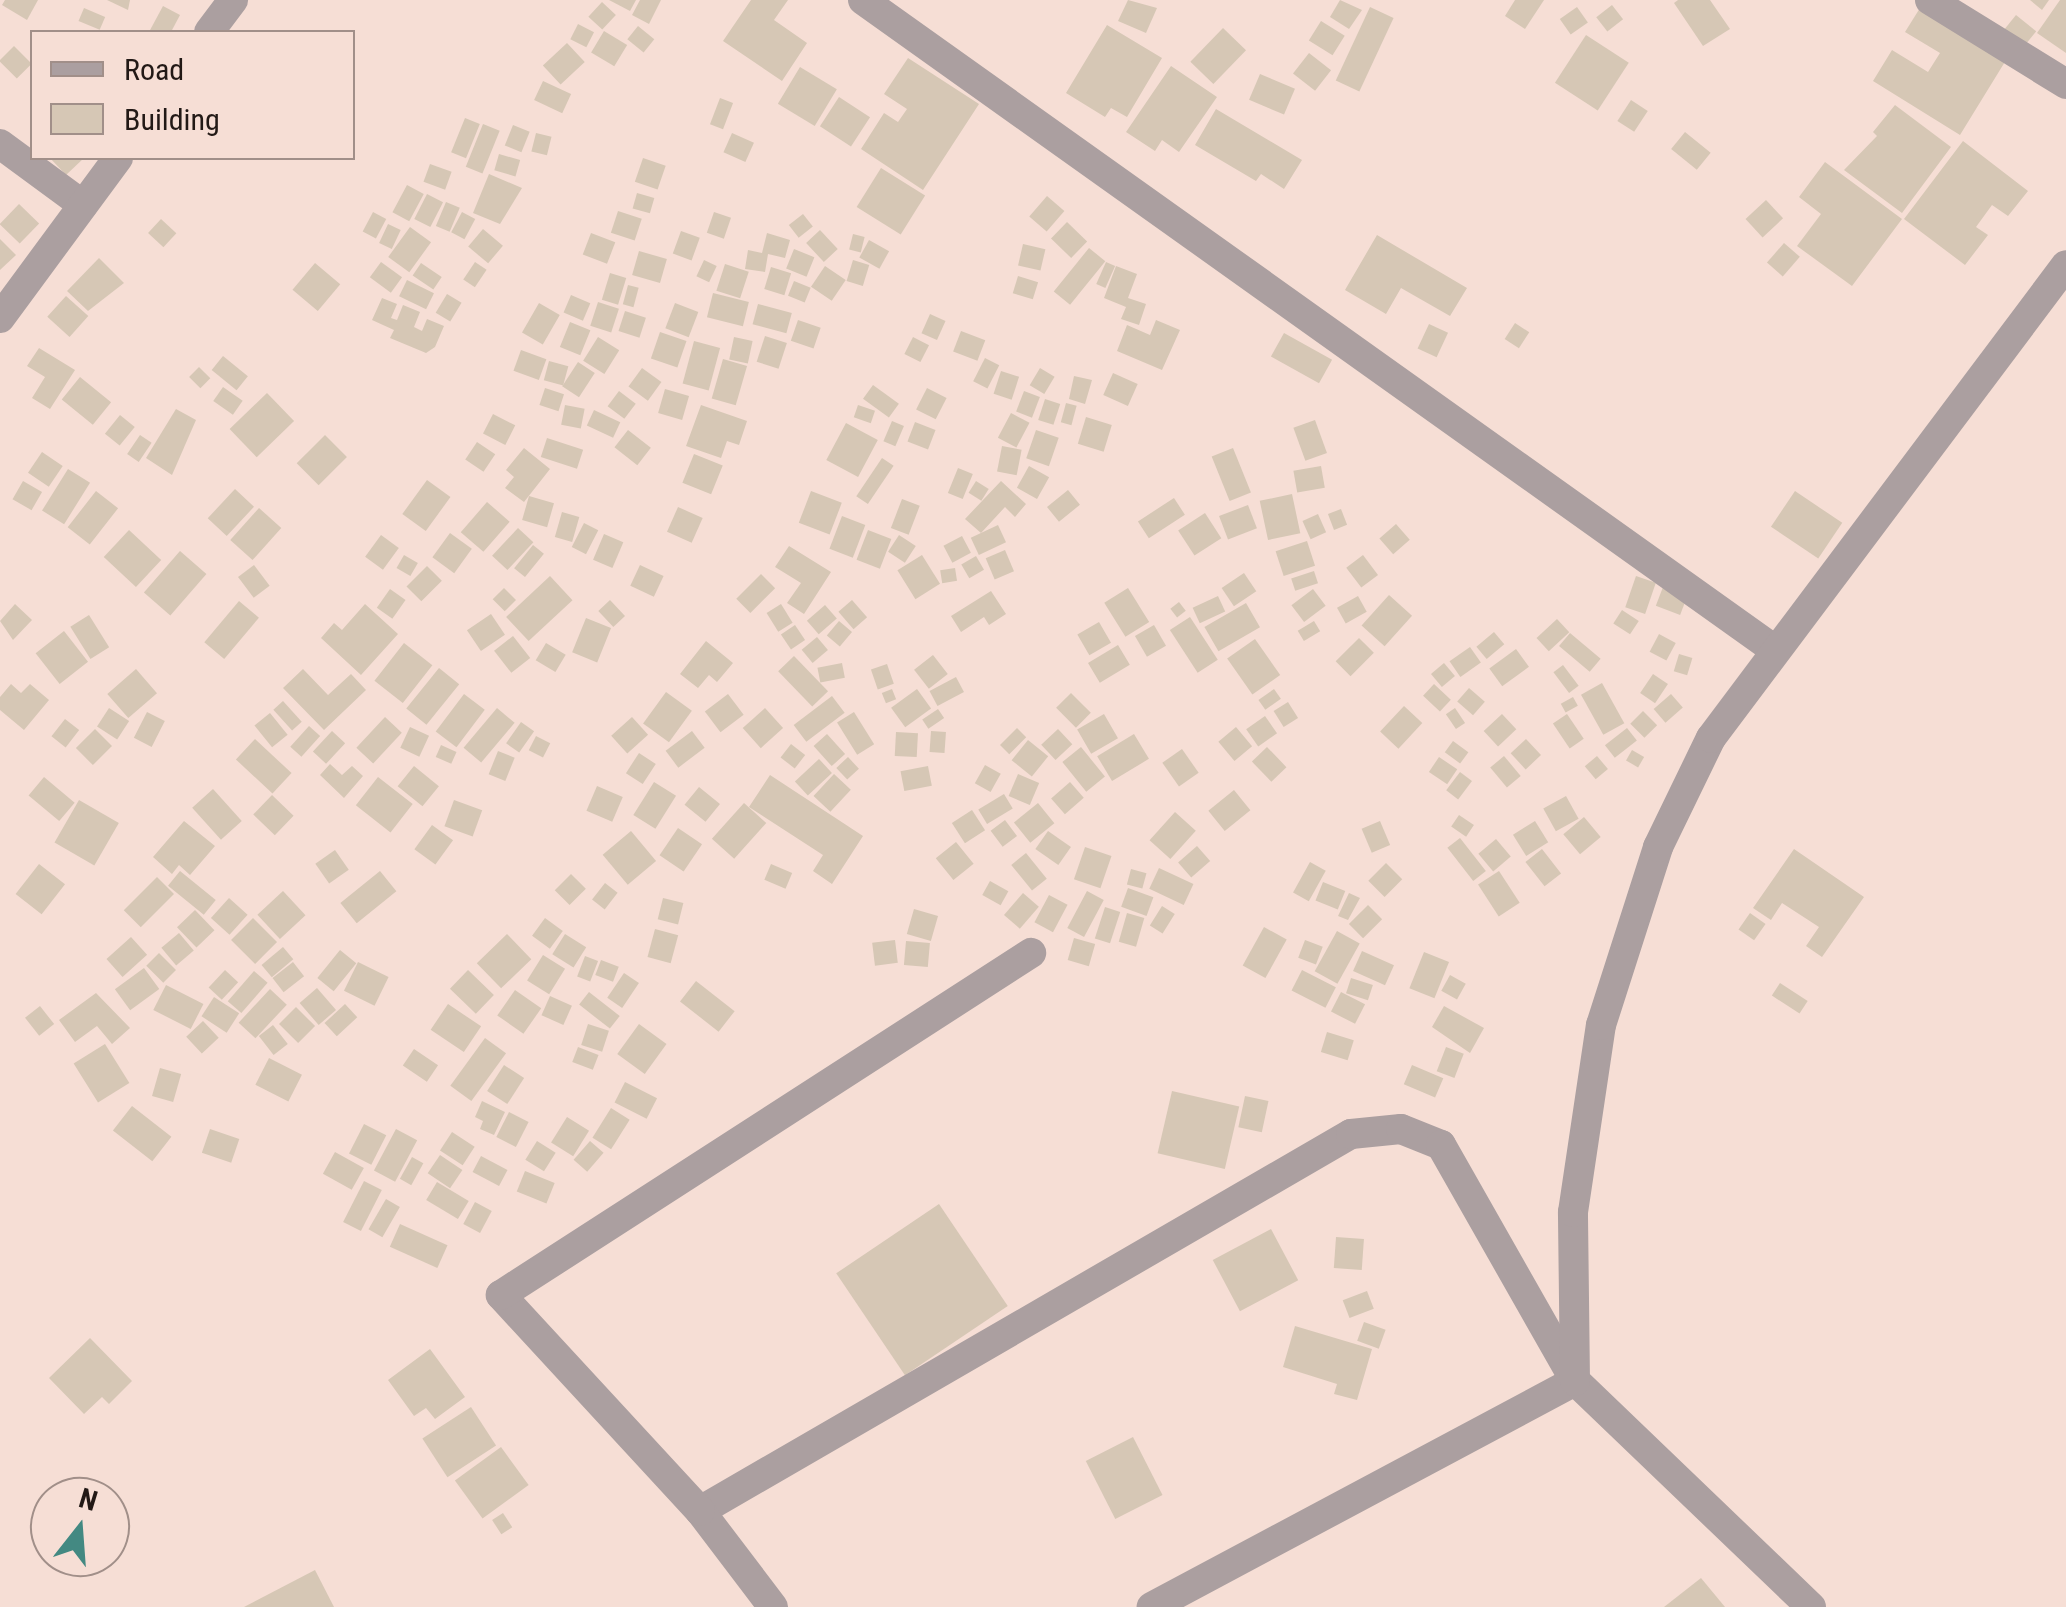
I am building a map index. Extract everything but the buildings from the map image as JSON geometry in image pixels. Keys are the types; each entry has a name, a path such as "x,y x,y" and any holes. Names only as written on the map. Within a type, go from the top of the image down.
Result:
{"street":[{"path":"210,30 233,0"},
{"path":"863,0 1775,650"},
{"path":"1930,0 2066,84"},
{"path":"0,144 83,204"},
{"path":"0,318 116,160"},
{"path":"1575,1382 1573,1212 1601,1025 1658,848 1710,738 2066,266"},
{"path":"773,1607 700,1511 500,1295 1031,953"},
{"path":"700,1511 1351,1134 1400,1129 1441,1144 1575,1382 1812,1607"},
{"path":"1151,1607 1575,1382"}]}
